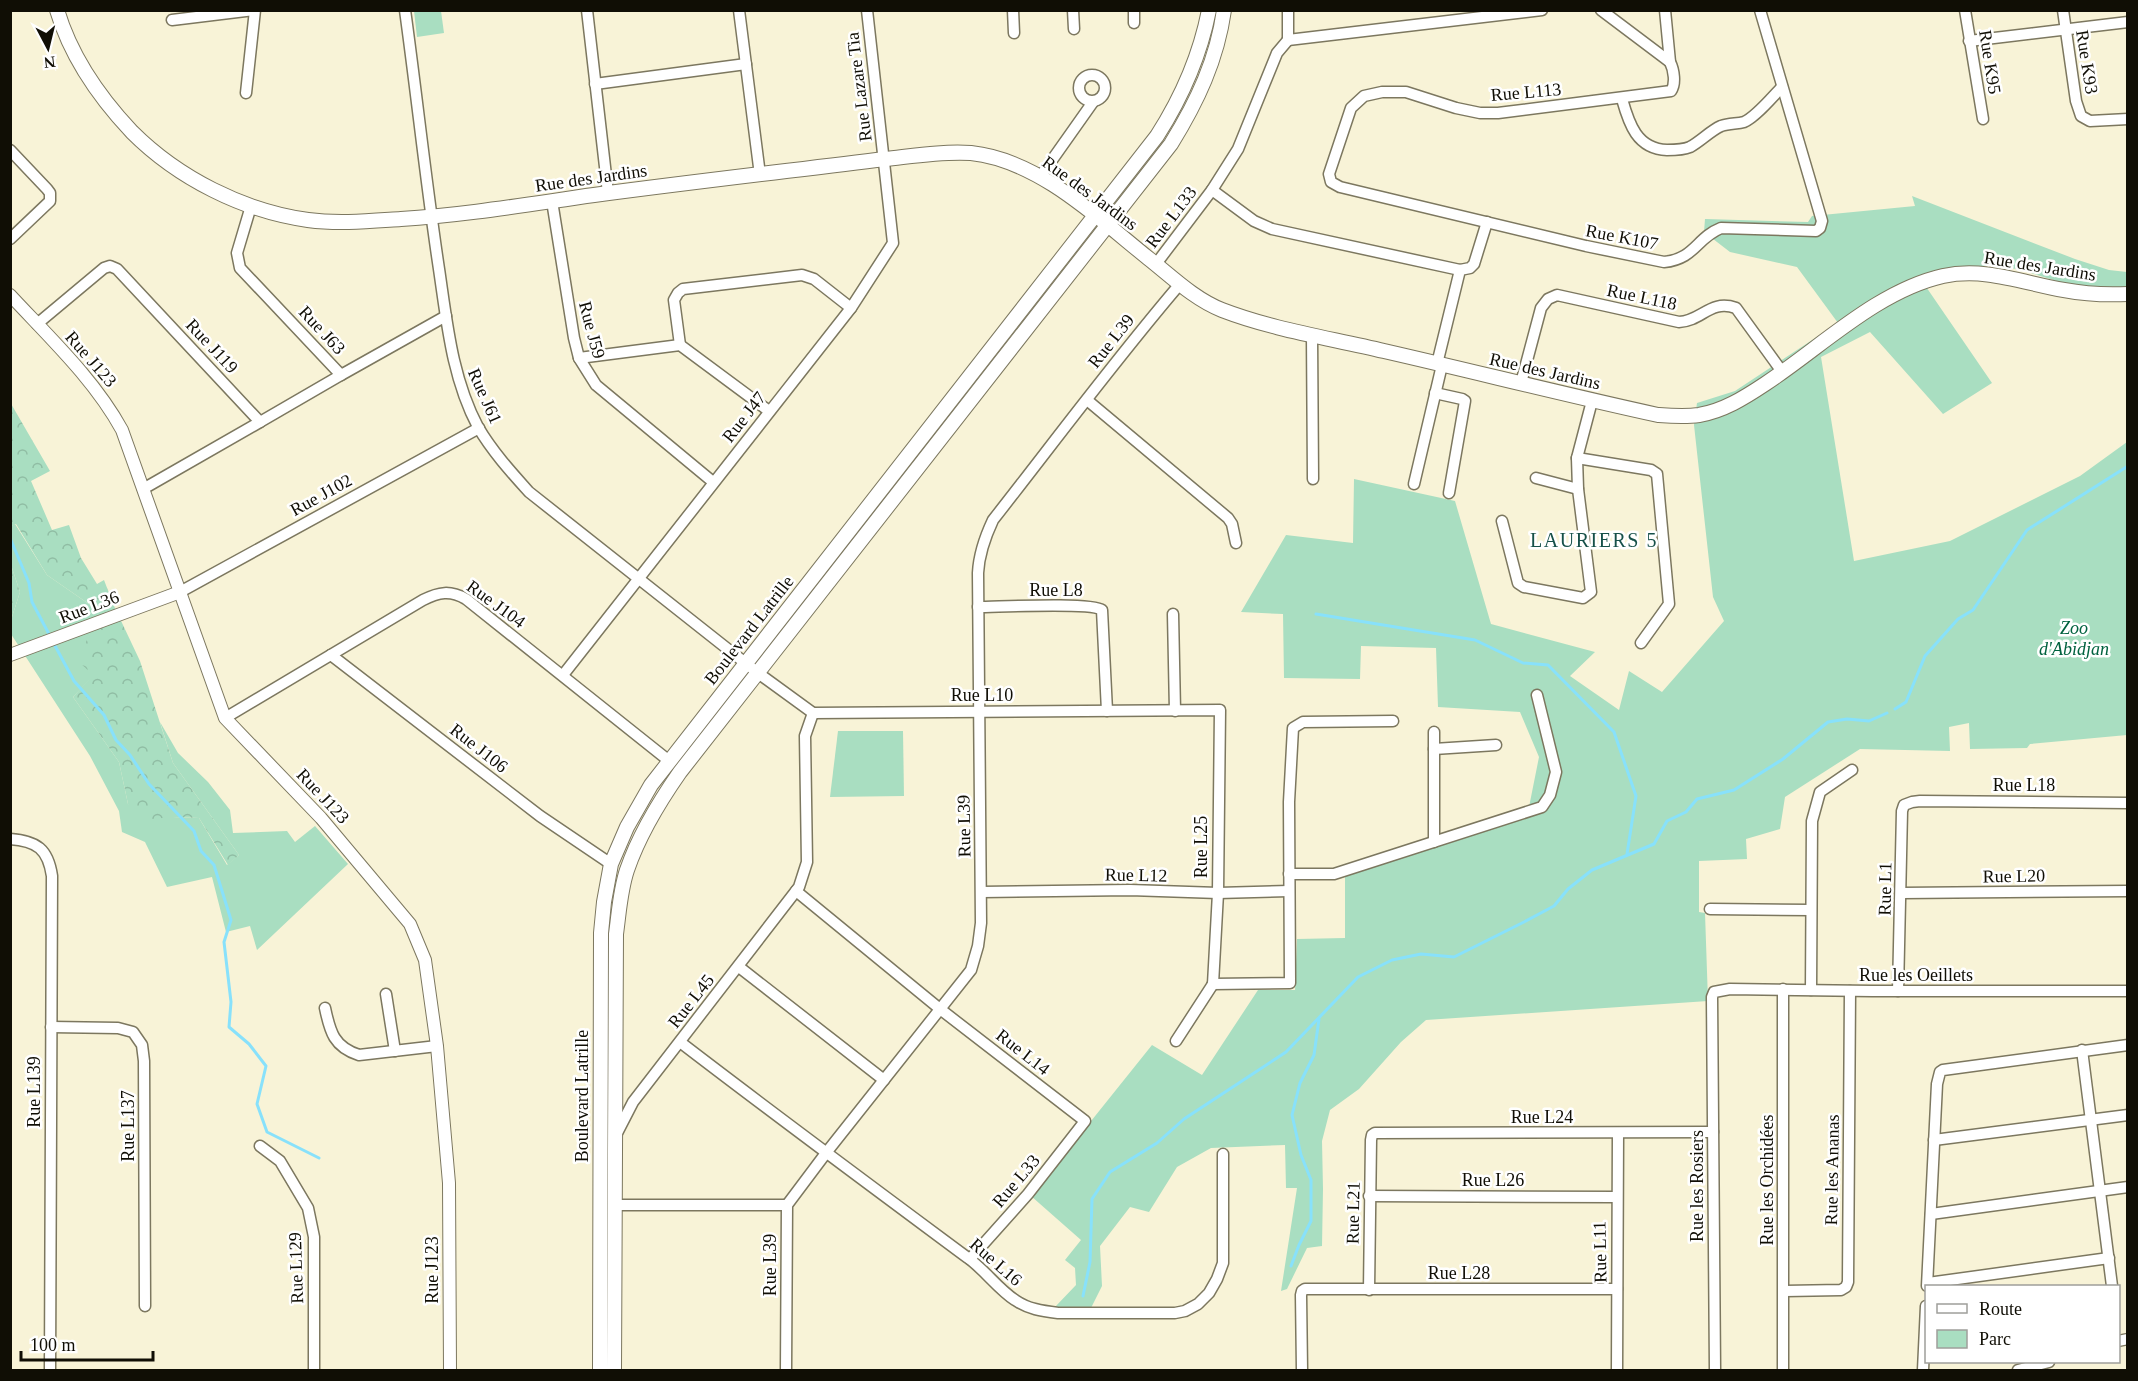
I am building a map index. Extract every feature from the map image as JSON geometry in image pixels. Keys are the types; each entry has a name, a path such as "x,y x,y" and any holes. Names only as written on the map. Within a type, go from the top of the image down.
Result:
{"main road":[{"name":"Rue des Jardins","path":"57,10 70,45 83,70 101,96 143,142 165,160 206,186 251,206 291,217 335,222 431,217 885,159 968,153 996,158 1040,177 1108,226 1202,300 1238,316 1658,415 1680,417 1720,410 1783,373 1844,327 1881,303 1912,287 1943,276 1986,273 2063,290 2127,294"},
{"name":"Boulevard Latrille","path":"600,1371 601,933 611,864 640,802 668,760 747,663 1157,136 1175,108 1198,53 1209,10"},
{"name":"Boulevard Latrille","path":"614,1371 616,934 627,871 642,836 666,792 1171,144 1189,116 1207,79 1224,10"}],"street":[{"path":"172,20 255,10 246,93"},
{"name":"Rue J61","path":"405,10 446,316 456,371 479,428 508,469 529,492 758,673"},
{"path":"586,10 608,193"},
{"path":"739,10 760,175"},
{"name":"Rue Lazare Tia","path":"867,10 885,159"},
{"path":"1012,10 1014,33"},
{"path":"1073,10 1074,29"},
{"path":"1134,10 1134,23"},
{"path":"1288,10 1287,40 1443,16 1536,11"},
{"path":"1601,10 1670,62"},
{"name":"Rue L113","path":"1331,182 1329,174 1351,108 1364,96 1382,92 1406,92 1456,108 1480,113 1498,113 1671,91 1674,88 1673,69 1670,62 1665,10"},
{"name":"Rue K107","path":"1331,182 1340,188 1664,262 1677,261 1685,257 1713,231 1721,228 1816,231 1820,228 1821,222 1760,10"},
{"name":"Rue K95","path":"1965,10 1983,119"},
{"name":"Rue K93","path":"2063,10 2064,31 2079,112 2090,121 2127,119"},
{"path":"1969,41 2127,22"},
{"name":"Rue L133","path":"1156,264 1212,190 1238,149 1277,53 1287,40"},
{"path":"595,84 746,64"},
{"path":"1622,99 1629,123 1643,142 1652,148 1683,149 1721,126 1748,120 1782,87"},
{"path":"1040,177 1092,102"},
{"path":"10,150 47,189 51,197 50,201 10,239"},
{"name":"Rue J47","path":"563,675 851,308 893,243 885,159"},
{"path":"1212,190 1254,221 1272,229 1460,270 1470,268 1474,264 1487,222"},
{"name":"Rue J59","path":"552,201 570,318 579,358 587,372 605,394 713,482"},
{"name":"Rue J63","path":"251,206 237,253 240,268 341,375 446,316"},
{"name":"Rue J119","path":"37,324 104,268 110,266 117,269 260,422"},
{"path":"1414,484 1460,270"},
{"path":"680,345 674,300 683,288 802,275 814,279 851,308"},
{"name":"Rue L39","path":"786,1371 787,1205 971,970 980,935 982,892 978,607 979,560 984,539 993,519 1124,350 1180,284"},
{"name":"Rue J123","path":"10,295 108,407 122,430 225,718 321,818 410,924 425,960 437,1046 449,1183 450,1371"},
{"name":"Rue L118","path":"1521,383 1541,308 1548,299 1557,295 1678,322 1689,322 1713,306 1726,305 1736,308 1783,373"},
{"path":"1312,335 1313,479"},
{"path":"579,358 680,345 769,411"},
{"path":"143,489 341,375"},
{"path":"1435,393 1466,401 1449,493"},
{"path":"1087,400 1219,510 1232,524 1236,543"},
{"path":"1502,521 1518,583 1524,587 1583,598 1588,596 1591,592 1578,489 1577,458 1592,401"},
{"name":"Rue J102","path":"180,592 479,428"},
{"path":"1577,458 1651,470 1657,474 1669,604 1641,643"},
{"path":"1536,478 1578,489"},
{"name":"Rue L36","path":"10,655 180,592"},
{"name":"Rue J104","path":"225,718 423,600 436,593 448,592 466,599 668,760"},
{"name":"Rue L8","path":"978,607 1099,607 1102,610 1107,711"},
{"path":"1173,614 1174,711"},
{"name":"Rue J106","path":"331,655 540,816 611,864"},
{"path":"758,673 813,713 805,736 807,862 797,889"},
{"path":"1289,874 1334,874 1542,807 1550,795 1556,772 1538,695"},
{"name":"Rue L10","path":"813,713 1220,710"},
{"name":"Rue L25","path":"1214,984 1218,893 1220,710"},
{"path":"1176,1041 1214,984 1290,983 1289,802 1293,728 1303,722 1393,721"},
{"path":"1434,732 1434,842"},
{"path":"1434,749 1496,745"},
{"path":"1811,990 1812,822 1820,792 1852,770"},
{"name":"Rue L18","path":"1920,801 2127,803"},
{"name":"Rue L1","path":"1898,991 1902,893 1902,811 1908,803 1920,801"},
{"name":"Rue L139","path":"10,839 28,840 42,848 50,864 50,1371"},
{"name":"Rue L45","path":"614,1138 633,1102 797,889"},
{"name":"Rue L14","path":"797,889 940,1009 1085,1121"},
{"name":"Rue L12","path":"982,892 1289,891"},
{"name":"Rue L20","path":"1902,893 2127,891"},
{"path":"1710,909 1811,910"},
{"path":"739,967 884,1080"},
{"name":"Rue les Oeillets","path":"1712,1000 1714,992 1721,989 2127,991"},
{"name":"Rue les Orchidées","path":"1783,989 1785,1291 1783,1371"},
{"name":"Rue les Ananas","path":"1785,1291 1841,1290 1848,1282 1850,991"},
{"path":"386,994 395,1051"},
{"name":"Rue les Rosiers","path":"1712,1000 1715,1371"},
{"path":"325,1008 330,1032 338,1043 351,1053 360,1055 437,1046"},
{"name":"Rue L137","path":"51,1027 118,1028 133,1032 142,1045 144,1061 145,1306"},
{"name":"Rue L16","path":"680,1042 970,1259 1014,1300 1030,1309 1058,1313 1175,1313 1198,1304 1217,1280 1223,1263 1223,1154"},
{"path":"2109,1258 1928,1285 1938,1075 1943,1070 2127,1045"},
{"path":"2082,1050 2112,1285"},
{"path":"1934,1140 2127,1115"},
{"name":"Rue L33","path":"970,1259 1028,1194 1085,1121"},
{"name":"Rue L24","path":"1372,1136 1375,1133 1713,1132"},
{"name":"Rue L11","path":"1617,1371 1618,1133"},
{"name":"Rue L21","path":"1369,1290 1369,1196 1372,1136"},
{"name":"Rue L129","path":"260,1146 280,1161 308,1208 314,1237 314,1371"},
{"path":"1931,1214 2127,1187"},
{"name":"Rue L26","path":"1369,1196 1616,1197"},
{"path":"615,1205 787,1205"},
{"name":"Rue L28","path":"1302,1371 1302,1291 1305,1289 1617,1289"},
{"path":"1923,1371 1925,1328"},
{"path":"2018,1371 2046,1363"}],"green space":[{"path":"414,11 441,11 444,33 417,37"},
{"name":"Zoo d'Abidjan","path":"1912,196 2075,259 2109,270 2127,272 2127,287 2083,287 2017,269 1987,266 1953,269 1920,278 1992,383 1943,414 1870,332 1821,357 1854,561 1950,541 2080,476 2127,442 2127,735 2030,744 2027,748 1970,749 1969,723 1949,727 1950,751 1860,749 1785,797 1780,829 1746,839 1747,859 1699,861 1699,912 1705,913 1708,1001 1426,1020 1401,1042 1359,1089 1330,1110 1322,1141 1322,1246 1307,1248 1287,1289 1281,1291 1297,1188 1286,1188 1285,1145 1211,1148 1177,1167 1149,1212 1130,1207 1100,1246 1102,1286 1090,1310 1055,1307 1076,1285 1075,1268 1065,1260 1081,1240 1031,1196 1152,1045 1202,1075 1258,990 1295,990 1297,939 1345,938 1345,867 1529,807 1539,757 1520,712 1438,707 1436,648 1361,646 1360,679 1284,678 1283,614 1241,612 1286,535 1353,543 1354,479 1455,501 1491,624 1595,652 1570,676 1619,710 1629,671 1662,692 1724,621 1713,597 1694,425 1697,403 1735,391 1838,323 1797,267 1730,252 1704,232 1705,219 1808,222 1812,216 1915,206"},
{"path":"10,402 50,471 31,481 52,530 69,525 81,558 97,584 104,580 140,661 173,763 239,855 228,865 199,818 173,817 140,820 128,804 119,762 73,697 93,675 78,661 99,611 47,575 16,524 11,526"},
{"path":"15,524 47,575 99,611 79,661 94,675 73,697 119,762 128,804 173,817 199,818 227,865 239,855 173,763 160,722 178,753 208,782 230,810 233,833 287,831 295,842 315,826 348,864 257,950 250,926 226,932 212,877 167,887 145,842 122,832 119,811 90,756 11,634 11,620 20,592 11,565 11,526"},
{"path":"11,565 20,592 11,620"},
{"path":"838,731 903,731 904,796 830,797"}],"waterway":[{"path":"1895,709 1906,702 1925,656 1958,619 1973,610 2027,530 2128,466"},
{"path":"10,538 29,583 32,602 50,636"},
{"path":"1316,614 1475,640 1523,663 1548,665 1614,732 1636,796 1627,854"},
{"path":"53,642 74,681 104,715 116,740 130,755 149,784 194,831 201,851 214,865 231,920 224,942 231,1002 229,1027 249,1044 266,1066 257,1104 267,1132 319,1158"},
{"path":"1083,1296 1090,1262 1092,1199 1110,1172 1157,1143 1184,1119 1286,1052 1358,977 1392,960 1421,954 1454,957 1554,906 1568,889 1592,870 1654,844 1667,821 1686,812 1697,799 1734,790 1783,759 1828,722 1847,719 1869,721 1887,713"},
{"path":"1291,1266 1311,1221 1311,1180 1301,1155 1292,1115 1300,1083 1314,1055 1319,1019"}],"district":[{"name":"LAURIERS 5","path":"1594,540"}]}
